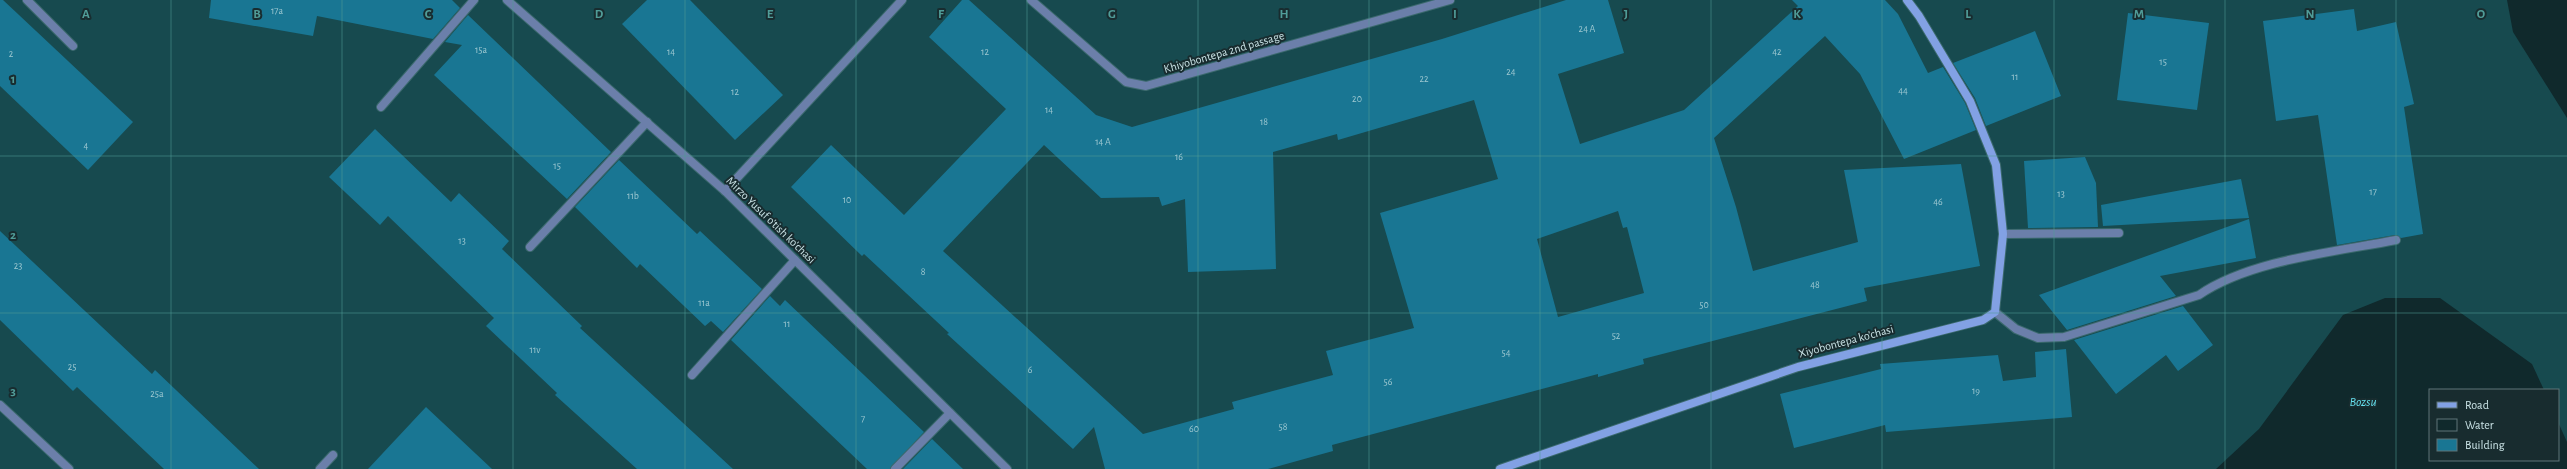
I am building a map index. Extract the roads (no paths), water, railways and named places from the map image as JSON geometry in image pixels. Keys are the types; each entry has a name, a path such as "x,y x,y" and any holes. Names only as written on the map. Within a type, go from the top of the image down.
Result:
{"street":[{"path":"27,0 74,46"},
{"path":"381,106 474,0"},
{"name":"Mirzo Yusuf o'tish ko'chasi","path":"507,0 725,191 1007,469"},
{"path":"725,191 902,0"},
{"name":"Khiyobontepa 2nd passage","path":"1031,0 1126,82 1146,86 1450,0"},
{"path":"1907,0 1919,16 1970,101 1996,165 2003,234 1995,312 2016,329 2038,338 2064,337 2199,296 2216,283 2266,266 2396,240"},
{"path":"530,248 647,122"},
{"path":"2003,234 2119,233"},
{"path":"692,375 795,260"},
{"name":"Xiyobontepa ko'chasi","path":"1500,469 1798,367 1934,330 1983,320 1995,312"},
{"path":"0,405 69,469"},
{"path":"895,469 950,413"},
{"path":"320,469 333,455"}],"water":[{"path":"2507,0 2567,0 2567,118 2513,32"},
{"name":"Bozsu","path":"2385,298 2440,298 2532,364 2544,389 2429,389 2429,461 2559,461 2559,424 2567,442 2567,469 2216,469 2259,429 2343,315"}]}
